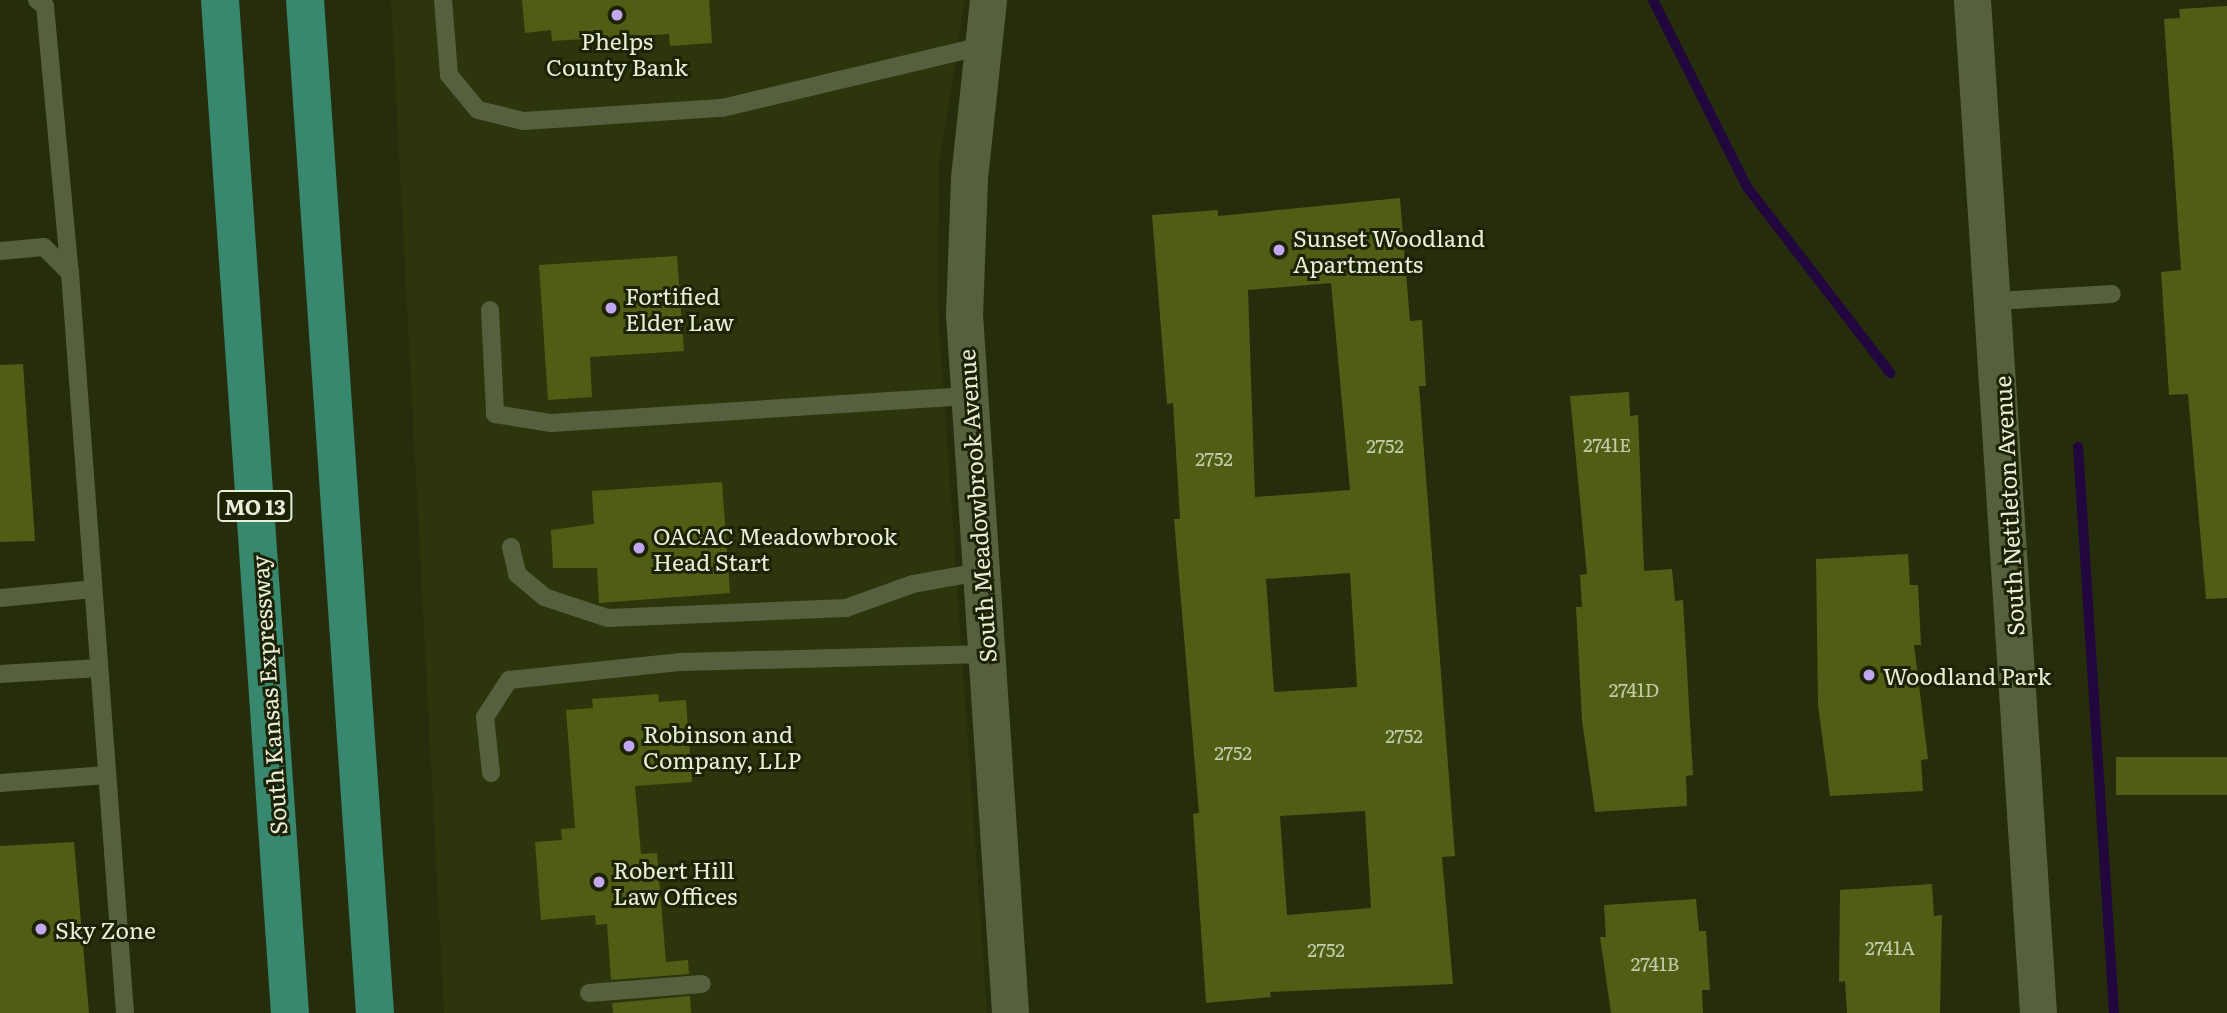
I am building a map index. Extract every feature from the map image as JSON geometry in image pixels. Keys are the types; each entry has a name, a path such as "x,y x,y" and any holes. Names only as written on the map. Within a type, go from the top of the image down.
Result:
{"main road":[{"name":"South Kansas Expressway","path":"219,0 290,1013"},
{"path":"305,0 375,1013"}],"street":[{"name":"South Meadowbrook Avenue","path":"988,0 965,247 967,396 1010,1013"},
{"name":"South Nettleton Avenue","path":"1972,0 1996,301 2038,1013"}],"lane":[{"path":"37,0 45,6 70,273 125,1013"},
{"path":"443,0 449,75 478,110 524,121 722,108 982,46"},
{"path":"0,251 44,247 70,273"},
{"path":"1996,301 2112,294"},
{"path":"490,310 495,414 551,423 967,396"},
{"path":"511,547 517,575 544,597 608,618 846,608 913,584 979,572"},
{"path":"0,598 93,589"},
{"path":"491,773 485,717 509,680 681,662 985,654"},
{"path":"0,674 99,668"},
{"path":"0,783 107,775"},
{"path":"589,993 702,984"}],"shaded area":[{"path":"391,0 965,0 939,165 937,299 987,1013 444,1013"}],"building":[{"name":"Phelps County Bank","path":"522,0 709,0 712,43 670,46 669,34 552,41 551,30 525,33"},
{"path":"2227,6 2227,598 2206,599 2188,394 2169,395 2161,272 2181,270 2164,19 2180,18 2179,9"},
{"path":"1400,198 1410,321 1422,320 1426,386 1419,386 1455,856 1442,857 1453,984 1270,992 1271,997 1206,1003 1193,814 1199,813 1174,519 1180,519 1173,403 1167,404 1152,215 1218,210 1218,216","holes":["1331,283 1350,490 1255,497 1248,290","1350,573 1357,687 1274,692 1266,579","1365,811 1371,908 1287,915 1280,816"]},
{"name":"Fortified Elder Law","path":"677,256 684,351 590,357 592,397 548,400 539,265"},
{"path":"23,364 35,541 0,542 0,365"},
{"path":"1629,392 1630,416 1638,415 1644,571 1672,569 1675,601 1683,600 1693,775 1686,776 1687,806 1595,812 1582,720 1576,607 1582,607 1580,575 1587,574 1570,396"},
{"name":"OACAC Meadowbrook Head Start","path":"722,482 730,593 599,603 597,568 553,568 551,530 594,524 592,491"},
{"name":"Woodland Park","path":"1908,554 1910,585 1918,585 1921,645 1914,645 1928,759 1921,760 1923,791 1830,796 1818,705 1816,559"},
{"path":"658,694 659,702 686,700 692,782 635,786 641,854 657,853 666,962 688,960 689,974 611,980 607,924 596,925 595,915 541,920 535,842 562,840 561,829 575,828 566,710 593,708 592,699"},
{"path":"2116,757 2227,757 2227,795 2116,795"},
{"name":"Sky Zone","path":"74,842 89,1013 0,1013 0,846"},
{"path":"1932,884 1934,916 1942,915 1940,1013 1847,1013 1845,981 1839,982 1840,890"},
{"path":"1696,899 1699,931 1706,931 1710,990 1702,990 1703,1013 1611,1013 1600,937 1606,937 1604,905"},
{"path":"690,996 691,1013 613,1013 612,1003"}],"waterway":[{"path":"1653,0 1747,187 1890,373"},
{"path":"2078,447 2114,1013"}],"place":[{"name":"Phelps County Bank","path":"617,15"},
{"name":"Sunset Woodland Apartments","path":"1279,250"},
{"name":"Fortified Elder Law","path":"611,308"},
{"name":"OACAC Meadowbrook Head Start","path":"639,548"},
{"name":"Woodland Park","path":"1869,675"},
{"name":"Robinson and Company, LLP","path":"629,746"},
{"name":"Robert Hill Law Offices","path":"599,882"},
{"name":"Sky Zone","path":"41,929"}]}
